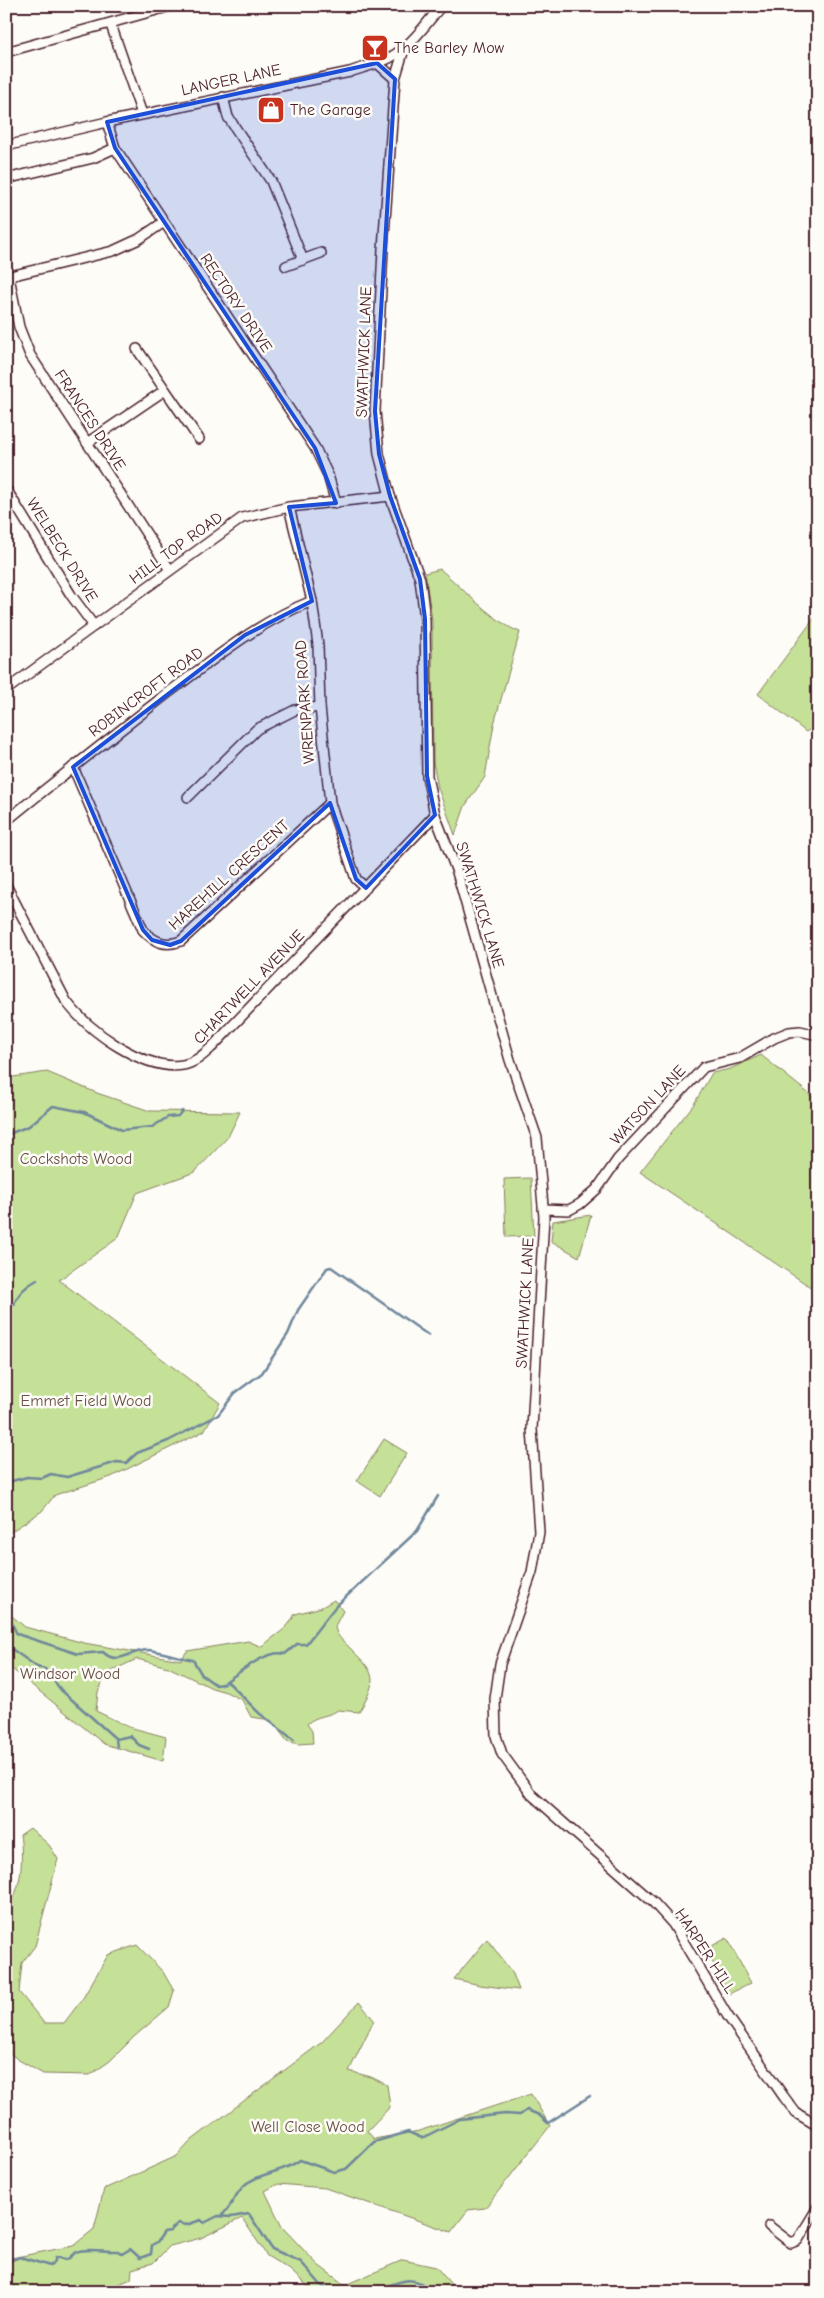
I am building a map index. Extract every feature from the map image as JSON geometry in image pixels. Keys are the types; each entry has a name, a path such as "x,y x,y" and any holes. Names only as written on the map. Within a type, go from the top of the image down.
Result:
{"street":[{"path":"6,52 111,25 171,6"},
{"name":"LANGER LANE","path":"6,146 142,114 350,72 390,58 404,49 441,6"},
{"path":"111,25 142,114"},
{"name":"SWATHWICK LANE","path":"404,49 395,79 375,411 379,454 390,496 420,579 424,619 427,776 435,815 457,872 510,1060 536,1138 544,1209 539,1340 532,1429 538,1532 532,1572 500,1664 495,1699 496,1736"},
{"path":"377,63 395,79"},
{"path":"224,97 228,118 271,181 303,260"},
{"name":"RECTORY DRIVE","path":"107,122 115,148 315,448 328,475 336,502"},
{"path":"6,178 93,158 115,148"},
{"path":"7,277 113,251 139,239 164,222"},
{"path":"286,266 321,253"},
{"name":"FRANCES DRIVE","path":"7,277 19,327 30,355 170,570"},
{"path":"137,349 199,438"},
{"path":"87,443 165,390"},
{"name":"WELBECK DRIVE","path":"6,489 72,595 94,626"},
{"name":"HILL TOP ROAD","path":"6,690 242,518 290,507 390,496"},
{"name":"WRENPARK ROAD","path":"290,507 312,601 318,645 320,707 330,803 356,879 366,888"},
{"name":"ROBINCROFT ROAD","path":"6,821 245,635 294,608 312,601"},
{"path":"188,798 257,728 277,716 295,710 320,707"},
{"name":"HAREHILL CRESCENT","path":"73,767 143,930 152,940 170,945 182,941 330,803"},
{"name":"CHARTWELL AVENUE","path":"6,885 66,1001 77,1017 109,1041 136,1055 159,1064 182,1065 198,1060 212,1048 435,815"},
{"name":"WATSON LANE","path":"544,1209 569,1210 580,1204 597,1189 618,1159 704,1067 740,1058 774,1038 789,1032 800,1031 818,1035"},
{"name":"HARPER HILL","path":"496,1736 502,1754 532,1795 654,1903 672,1924 727,2015 784,2098 803,2119 818,2126"},
{"path":"769,2226 791,2243 798,2240 818,2207"}],"highlighted area":[{"path":"377,63 395,79 375,411 379,454 390,496 420,579 425,619 427,776 435,815 366,888 356,879 330,803 181,941 170,945 152,940 143,930 73,767 245,635 312,601 289,507 336,503 315,448 115,148 107,122"}],"green space":[{"path":"440,569 500,621 520,632 494,724 485,777 465,806 455,835 438,788 433,762 432,620 425,573"},
{"path":"818,613 818,724 806,732 758,694"},
{"path":"761,1055 818,1101 818,1279 812,1288 640,1172 694,1104 712,1073 730,1069"},
{"path":"47,1072 97,1093 150,1111 240,1112 228,1137 195,1172 137,1193 118,1238 59,1280 220,1403 204,1431 111,1477 55,1495 42,1511 6,1535 6,1078"},
{"path":"531,1178 534,1236 506,1237 504,1179"},
{"path":"591,1215 579,1257 551,1241 553,1221"},
{"path":"384,1439 407,1453 380,1496 357,1481"},
{"name":"Windsor Wood","path":"334,1600 343,1611 335,1626 336,1632 364,1662 369,1669 372,1682 366,1700 359,1712 338,1710 314,1719 307,1724 312,1731 313,1743 298,1744 287,1741 271,1720 251,1717 242,1700 168,1667 137,1659 107,1673 98,1692 96,1711 129,1727 166,1737 163,1761 104,1744 6,1664 6,1611 25,1627 84,1643 181,1660 187,1651 248,1641 262,1647 284,1629 295,1614 322,1607"},
{"path":"30,1828 49,1845 58,1859 35,1946 22,1963 19,1992 44,2023 64,2023 83,1998 108,1955 137,1945 163,1972 174,1991 169,2007 135,2036 110,2061 90,2075 43,2074 17,2059 6,2050 6,1905 12,1900 19,1883 21,1862 20,1835"},
{"path":"727,1938 751,1983 729,1994 706,1949"},
{"path":"487,1939 513,1974 519,1990 480,1985 454,1979"},
{"name":"Well Close Wood","path":"359,2002 374,2020 349,2071 371,2077 387,2085 390,2107 367,2131 374,2139 419,2131 531,2094 550,2126 485,2208 468,2210 451,2232 325,2188 278,2184 265,2191 282,2227 318,2265 345,2285 403,2260 436,2267 458,2292 416,2292 410,2286 395,2292 314,2292 290,2270 267,2256 242,2218 201,2238 170,2246 153,2263 132,2269 131,2279 100,2292 6,2292 6,2259 73,2246 94,2229 104,2189 177,2156 192,2140 322,2042"}],"waterway":[{"path":"6,1135 29,1126 53,1106 84,1112 122,1130 152,1127 168,1117 178,1116 182,1111"},
{"path":"6,1487 12,1481 27,1477 42,1478 51,1474 67,1477 117,1462 126,1463 137,1453 168,1441 218,1415 235,1393 262,1373 288,1334 298,1310 327,1268 331,1267 428,1335"},
{"path":"6,1307 14,1305 17,1297 23,1290 37,1280"},
{"path":"6,1621 12,1624 17,1634 78,1654 103,1652 113,1658 119,1658 147,1650 193,1660 202,1675 216,1685 222,1684 261,1658 278,1653 285,1654 297,1644 306,1644 335,1607 417,1531 438,1496"},
{"path":"6,1645 37,1667 45,1669 61,1690 116,1739 130,1736 139,1745 149,1749"},
{"path":"227,1681 259,1713 294,1740"},
{"path":"116,1739 117,1747"},
{"path":"221,2216 247,2183 260,2176 288,2167 300,2160 334,2172 346,2169 374,2142 408,2132 422,2138 460,2119 505,2114 520,2115 527,2110 539,2115 548,2123 590,2096"},
{"path":"6,2272 9,2270 9,2261 20,2257 50,2266 54,2263 56,2257 66,2260 76,2252 86,2250 118,2251 122,2254 130,2249 140,2258 151,2254 152,2245 157,2242 164,2232 170,2231 178,2223 186,2225 201,2220 204,2223 218,2216 231,2217 249,2214 272,2249 301,2262 321,2285 331,2292"},
{"path":"373,2292 410,2280 425,2286 433,2292"}],"place":[{"name":"The Barley Mow","path":"375,48"},
{"name":"The Garage","path":"271,110"}],"park label":[{"name":"Cockshots Wood","path":"76,1159"},
{"name":"Emmet Field Wood","path":"86,1401"}]}
